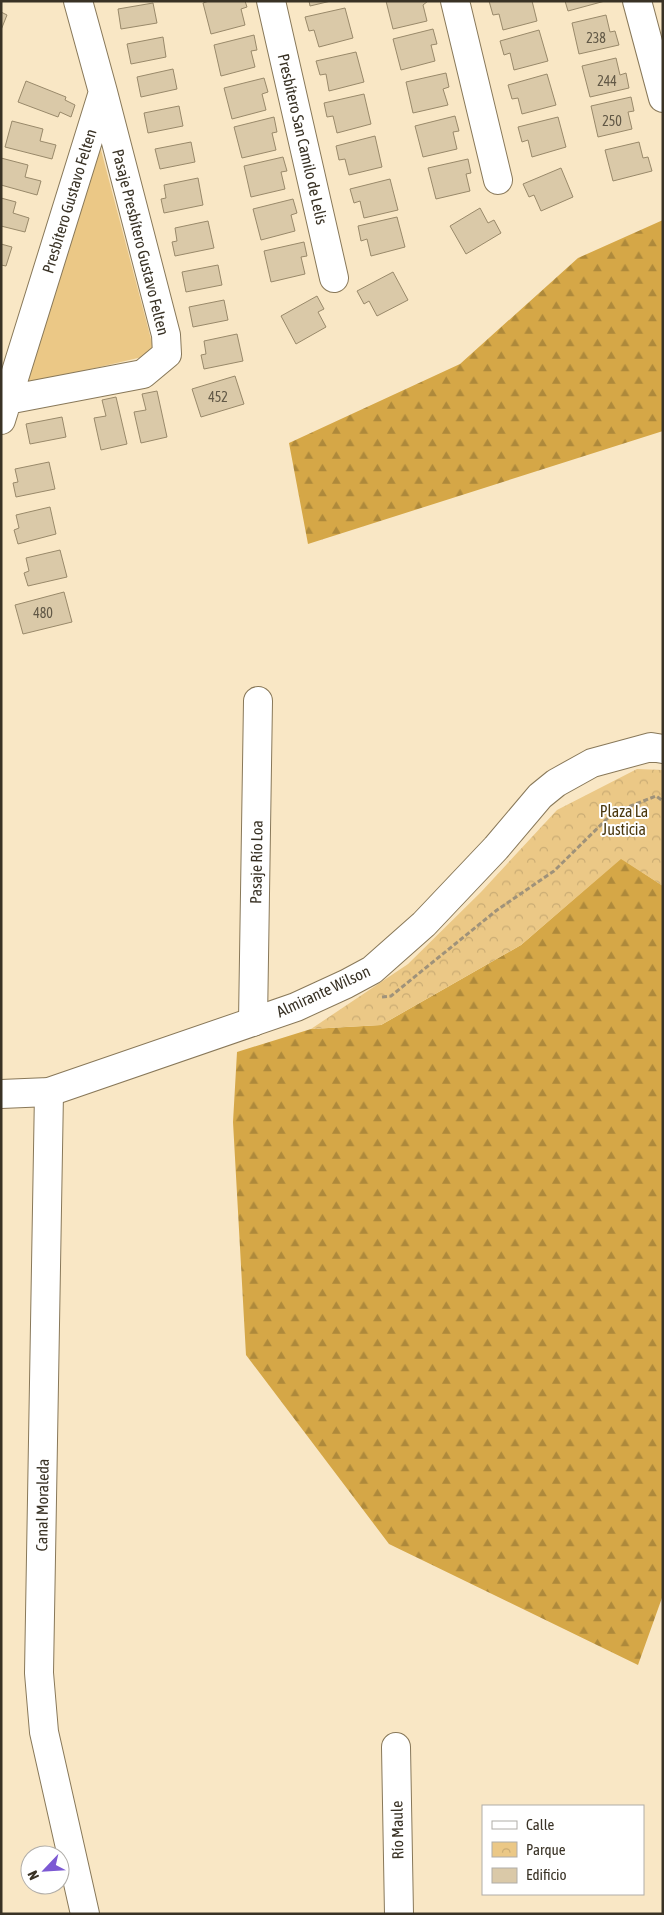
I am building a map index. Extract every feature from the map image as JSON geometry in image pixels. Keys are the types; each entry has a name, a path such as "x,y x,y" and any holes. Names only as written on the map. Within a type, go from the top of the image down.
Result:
{"street":[{"path":"78,1 103,92"},
{"name":"Presbítero San Camilo de Lelis","path":"271,1 334,278"},
{"path":"455,1 498,180"},
{"path":"639,7 663,32"},
{"path":"639,7 663,98"},
{"name":"Pasaje Presbítero Gustavo Felten","path":"4,410 143,374 166,354 166,334 103,92"},
{"name":"Presbítero Gustavo Felten","path":"4,410 103,92"},
{"name":"Pasaje Río Loa","path":"253,1022 258,701"},
{"name":"Almirante Wilson","path":"1,1094 49,1092 296,1007 372,970 424,924 496,848 540,796 556,783 592,763 651,747 663,748"},
{"name":"Canal Moraleda","path":"49,1092 39,1673 44,1732 85,1914"},
{"name":"Río Maule","path":"396,1746 399,1914"}],"path":[{"path":"372,998 391,996 498,910 554,871 613,813 656,796 663,801"}],"green space":[{"path":"100,146 155,354 27,384"},
{"path":"663,220 663,431 308,544 289,443 460,364 578,258"},
{"name":"Plaza La Justicia","path":"637,769 663,770 663,886 621,859 521,945 381,1025 311,1029 408,964 481,892 557,810"},
{"path":"621,858 663,886 663,1595 638,1665 389,1544 246,1355 233,1122 237,1052 311,1029 381,1025 521,945"}],"building":[{"path":"209,1 245,1 247,7 241,9 245,25 211,34 203,3"},
{"path":"309,1 331,1 310,6"},
{"path":"386,1 428,1 423,5 427,21 393,29"},
{"path":"489,1 532,1 537,21 503,30 499,14 493,15"},
{"path":"565,1 605,1 568,11"},
{"path":"153,3 157,23 121,29 118,9"},
{"path":"345,8 353,38 319,47 314,30 309,31 305,17"},
{"path":"1,12 7,15 1,30"},
{"path":"606,15 610,32 615,31 619,45 579,54 572,23"},
{"path":"433,29 437,44 431,45 435,61 401,70 393,39"},
{"path":"539,30 548,61 514,70 510,53 504,55 500,41"},
{"path":"254,35 257,50 251,51 255,67 221,76 214,45"},
{"path":"163,37 166,57 131,64 127,44"},
{"path":"356,52 364,82 329,91 326,74 320,75 316,61"},
{"path":"616,58 620,75 626,73 629,88 590,97 582,66"},
{"path":"173,69 177,89 141,97 137,77"},
{"path":"446,73 449,87 443,89 448,105 413,113 406,82"},
{"path":"547,74 556,105 522,114 518,98 512,99 508,85"},
{"path":"264,78 268,92 262,94 266,110 232,119 224,88"},
{"path":"26,81 66,97 65,100 75,105 71,117 60,112 58,117 18,102"},
{"path":"364,94 371,124 337,133 333,116 327,117 324,103"},
{"path":"631,97 634,111 628,112 632,129 598,137 591,106"},
{"path":"179,106 183,126 148,133 144,113"},
{"path":"455,116 459,131 453,132 457,149 423,157 415,126"},
{"path":"274,117 277,132 272,133 276,150 242,158 234,127"},
{"path":"558,117 566,147 532,157 528,140 522,142 518,127"},
{"path":"12,121 43,129 40,141 56,145 52,159 5,147"},
{"path":"375,136 382,167 349,175 345,159 339,160 336,146"},
{"path":"191,142 195,162 160,169 155,149"},
{"path":"639,142 643,158 648,157 652,171 613,181 605,150"},
{"path":"283,157 287,171 281,172 285,189 251,197 244,166"},
{"path":"1,158 28,165 25,177 41,181 37,195 1,185"},
{"path":"468,159 471,173 466,174 470,191 436,199 428,168"},
{"path":"561,168 573,197 541,211 534,195 529,197 523,184"},
{"path":"198,178 203,205 164,213 161,199 166,198 164,185"},
{"path":"390,179 398,210 364,218 360,201 354,203 350,189"},
{"path":"1,198 16,202 13,213 29,218 25,232 1,226"},
{"path":"293,199 297,213 291,215 295,231 261,240 253,209"},
{"path":"480,208 488,223 494,220 501,233 466,254 450,226"},
{"path":"397,217 405,247 371,256 367,239 361,241 358,226"},
{"path":"208,221 214,248 175,256 172,242 177,241 175,228"},
{"path":"304,242 307,256 301,257 305,274 271,282 264,251"},
{"path":"1,244 12,247 6,266 1,265"},
{"path":"218,265 222,285 186,292 182,272"},
{"path":"393,272 408,300 377,316 369,301 364,304 357,291"},
{"path":"317,296 324,309 318,312 326,327 296,344 281,316"},
{"path":"224,300 228,320 193,327 189,307"},
{"path":"237,334 243,361 204,369 201,355 206,354 204,341"},
{"path":"235,376 244,404 201,417 192,389"},
{"path":"157,391 167,437 141,443 134,412 146,410 142,394"},
{"path":"116,397 127,444 101,450 94,418 106,416 102,400"},
{"path":"62,417 66,437 30,444 26,424"},
{"path":"49,462 55,489 16,497 13,483 18,482 15,469"},
{"path":"50,507 56,534 18,544 14,530 19,528 16,515"},
{"path":"60,550 67,577 28,586 24,573 29,571 26,558"},
{"path":"64,592 72,622 23,634 15,605"}]}
